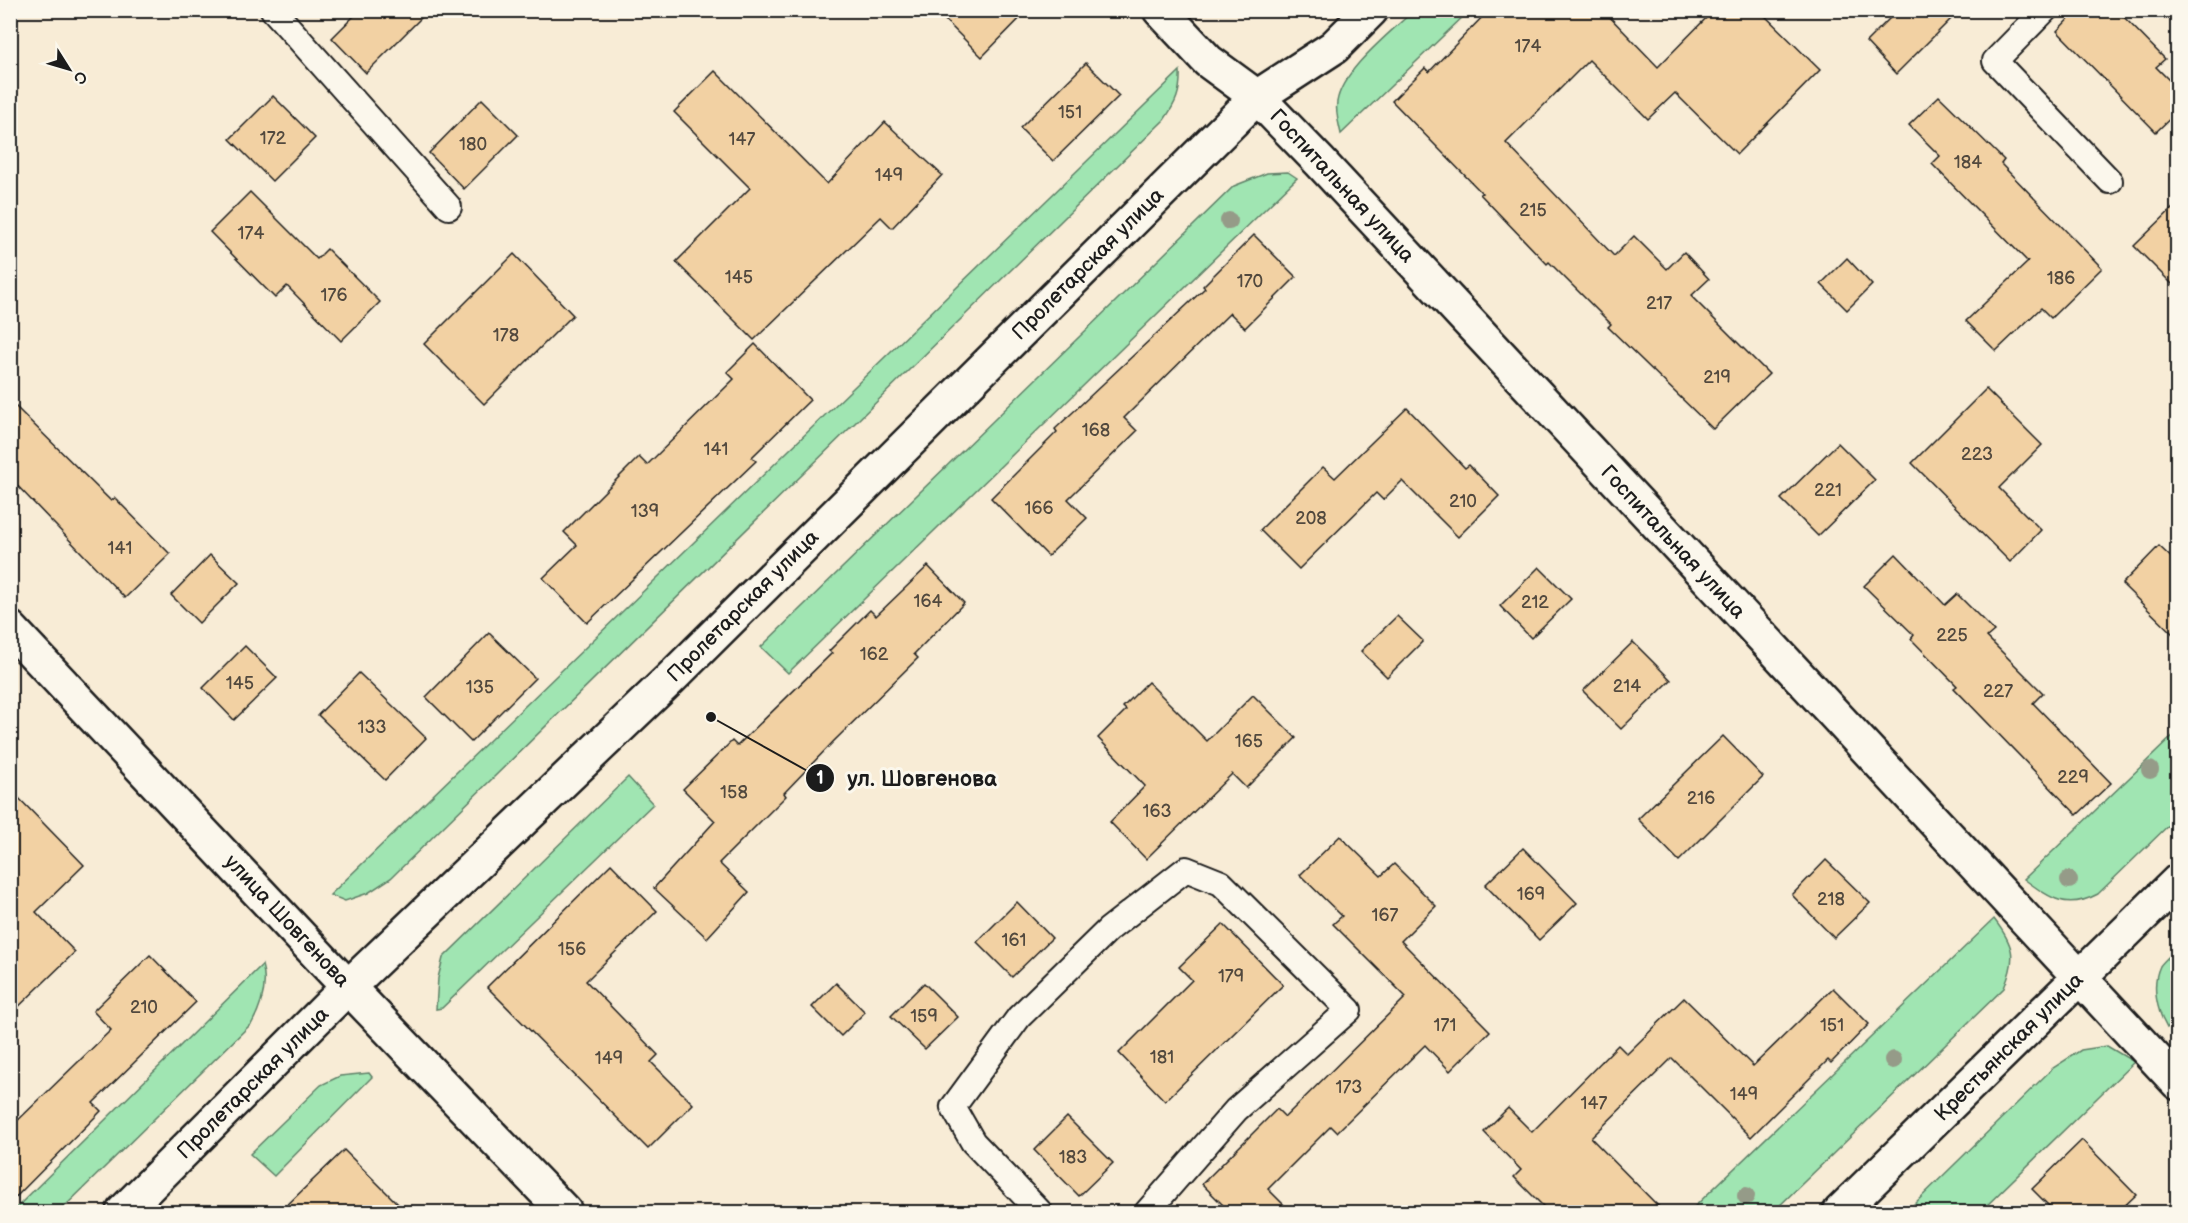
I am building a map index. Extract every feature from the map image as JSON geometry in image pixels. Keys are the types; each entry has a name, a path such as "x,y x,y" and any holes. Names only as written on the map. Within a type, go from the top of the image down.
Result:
{"street":[{"name":"Госпитальная улица","path":"1160,10 1208,61 1257,97 2178,1083"},
{"name":"Пролетарская улица","path":"123,1212 348,987 670,679 1257,97 1334,47 1371,10"},
{"name":"улица Шовгенова","path":"10,628 348,987 565,1212"},
{"name":"Крестьянская улица","path":"1840,1212 2178,881"}],"lane":[{"path":"273,10 449,207"},
{"path":"2045,10 1995,61 2110,180"},
{"path":"1041,1212 973,1142 953,1107 1019,1017 1107,930 1186,869 1221,883 1349,1010 1236,1110 1147,1212"}],"green space":[{"path":"1413,11 1469,11 1341,134 1337,102 1348,77 1368,53"},
{"path":"1180,71 1177,97 1164,120 391,878 368,893 345,901 330,895"},
{"path":"1288,172 1297,178 788,673 761,647 1234,186 1267,173"},
{"path":"2177,732 2177,817 2098,894 2077,902 2067,902 2050,897 2024,879"},
{"path":"628,777 653,804 442,1008 436,1009 438,978 443,958"},
{"path":"1994,919 2006,936 2011,952 2011,968 2004,988 1773,1212 1689,1212"},
{"path":"2177,948 2177,1018 2167,1028 2158,1006 2157,973 2160,966"},
{"path":"262,965 263,995 252,1023 59,1212 12,1212"},
{"path":"2107,1046 2134,1062 1980,1212 1906,1212 2053,1068 2081,1050"},
{"path":"369,1073 372,1077 274,1176 250,1154 321,1085 340,1076"}],"building":[{"path":"360,10 429,10 366,73 332,38"},
{"path":"935,10 1028,10 982,57"},
{"path":"1489,10 1603,10 1658,67 1714,10 1759,10 1820,70 1737,154 1675,93 1648,119 1589,60 1506,143 1614,256 1634,236 1667,269 1684,252 1709,279 1691,296 1769,374 1713,429 1608,327 1611,324 1549,262 1547,264 1480,194 1482,193 1392,101 1425,68 1429,72"},
{"path":"1898,10 1960,10 1896,74 1866,42"},
{"path":"2077,10 2117,10 2165,59 2156,67 2178,89 2178,111 2156,132 2057,31"},
{"path":"1086,63 1119,96 1053,161 1020,128"},
{"path":"715,71 827,184 885,122 942,175 892,228 881,217 754,340 676,262 750,188 674,112"},
{"path":"273,96 315,138 272,181 230,139"},
{"path":"1939,96 2004,160 2001,164 2102,268 2051,318 2041,308 1996,351 1966,321 2028,262 1932,164 1940,156 1909,125"},
{"path":"482,99 518,135 464,189 429,153"},
{"path":"250,192 317,259 327,249 380,302 341,341 287,286 275,298 210,232"},
{"path":"2178,203 2178,290 2134,246"},
{"path":"1254,235 1296,277 1245,328 1230,313 1124,418 1137,431 1068,499 1087,518 1048,556 991,498 1057,432 1055,429 1205,288 1203,286"},
{"path":"514,254 573,315 484,404 424,344"},
{"path":"1847,258 1872,285 1847,310 1821,284"},
{"path":"755,344 810,400 752,457 756,461 587,623 543,578 577,545 564,532 639,457 647,465 734,379 727,372"},
{"path":"1986,389 2042,445 1999,488 2041,530 2010,562 1912,463"},
{"path":"10,401 111,501 115,498 170,554 125,598 10,478"},
{"path":"1407,408 1465,468 1469,465 1499,496 1458,537 1402,481 1383,500 1376,493 1299,569 1260,530 1323,467 1335,478"},
{"path":"1838,443 1875,480 1818,536 1781,499"},
{"path":"2159,546 2178,564 2178,639 2122,584"},
{"path":"1896,554 1945,605 1957,594 1994,631 1987,637 2043,693 2033,703 2111,783 2077,815 1954,688 1957,686 1911,639 1914,635 1864,586"},
{"path":"210,555 239,583 199,623 171,595"},
{"path":"928,566 964,603 914,654 918,658 833,742 784,793 786,796 719,863 749,892 707,938 654,888 715,821 683,789 732,741 737,746 832,653 829,651 870,610 876,616"},
{"path":"1539,567 1571,599 1531,638 1500,606"},
{"path":"1397,616 1423,641 1387,677 1361,651"},
{"path":"489,633 535,678 471,742 426,697"},
{"path":"1633,642 1671,680 1621,729 1583,691"},
{"path":"245,646 277,678 234,720 203,688"},
{"path":"359,673 426,738 385,780 318,715"},
{"path":"1148,682 1207,741 1253,695 1296,738 1246,788 1232,774 1146,859 1110,822 1145,786 1098,738 1126,710 1123,707"},
{"path":"1723,736 1763,777 1679,861 1638,819"},
{"path":"10,789 84,865 36,912 75,952 10,1015"},
{"path":"1340,836 1381,876 1394,864 1436,906 1401,941 1490,1031 1450,1071 1425,1045 1337,1132 1331,1126 1268,1189 1291,1212 1230,1212 1202,1184 1277,1109 1285,1117 1406,997 1333,924 1342,916 1300,875"},
{"path":"1523,848 1577,903 1539,940 1485,885"},
{"path":"1826,860 1870,903 1834,938 1792,895"},
{"path":"611,864 657,911 586,981 658,1055 651,1062 693,1104 648,1149 487,987"},
{"path":"1017,902 1052,938 1012,977 977,942"},
{"path":"1223,924 1283,985 1165,1101 1119,1053 1192,980 1179,967"},
{"path":"150,955 196,1002 93,1103 101,1111 10,1203 10,1128 111,1030 93,1011"},
{"path":"836,983 865,1012 841,1036 812,1007"},
{"path":"924,983 958,1017 925,1049 891,1016"},
{"path":"1833,988 1869,1024 1831,1063 1828,1060 1751,1137 1672,1058 1591,1138 1664,1212 1549,1212 1514,1177 1521,1170 1484,1132 1508,1108 1532,1132 1618,1045 1627,1054 1684,998 1753,1066"},
{"path":"1067,1117 1113,1163 1079,1196 1034,1150"},
{"path":"2082,1140 2136,1195 2118,1212 2055,1212 2032,1189"},
{"path":"344,1150 406,1212 280,1212"}],"place":[{"name":"ул. Шовгенова","path":"711,717"}]}
